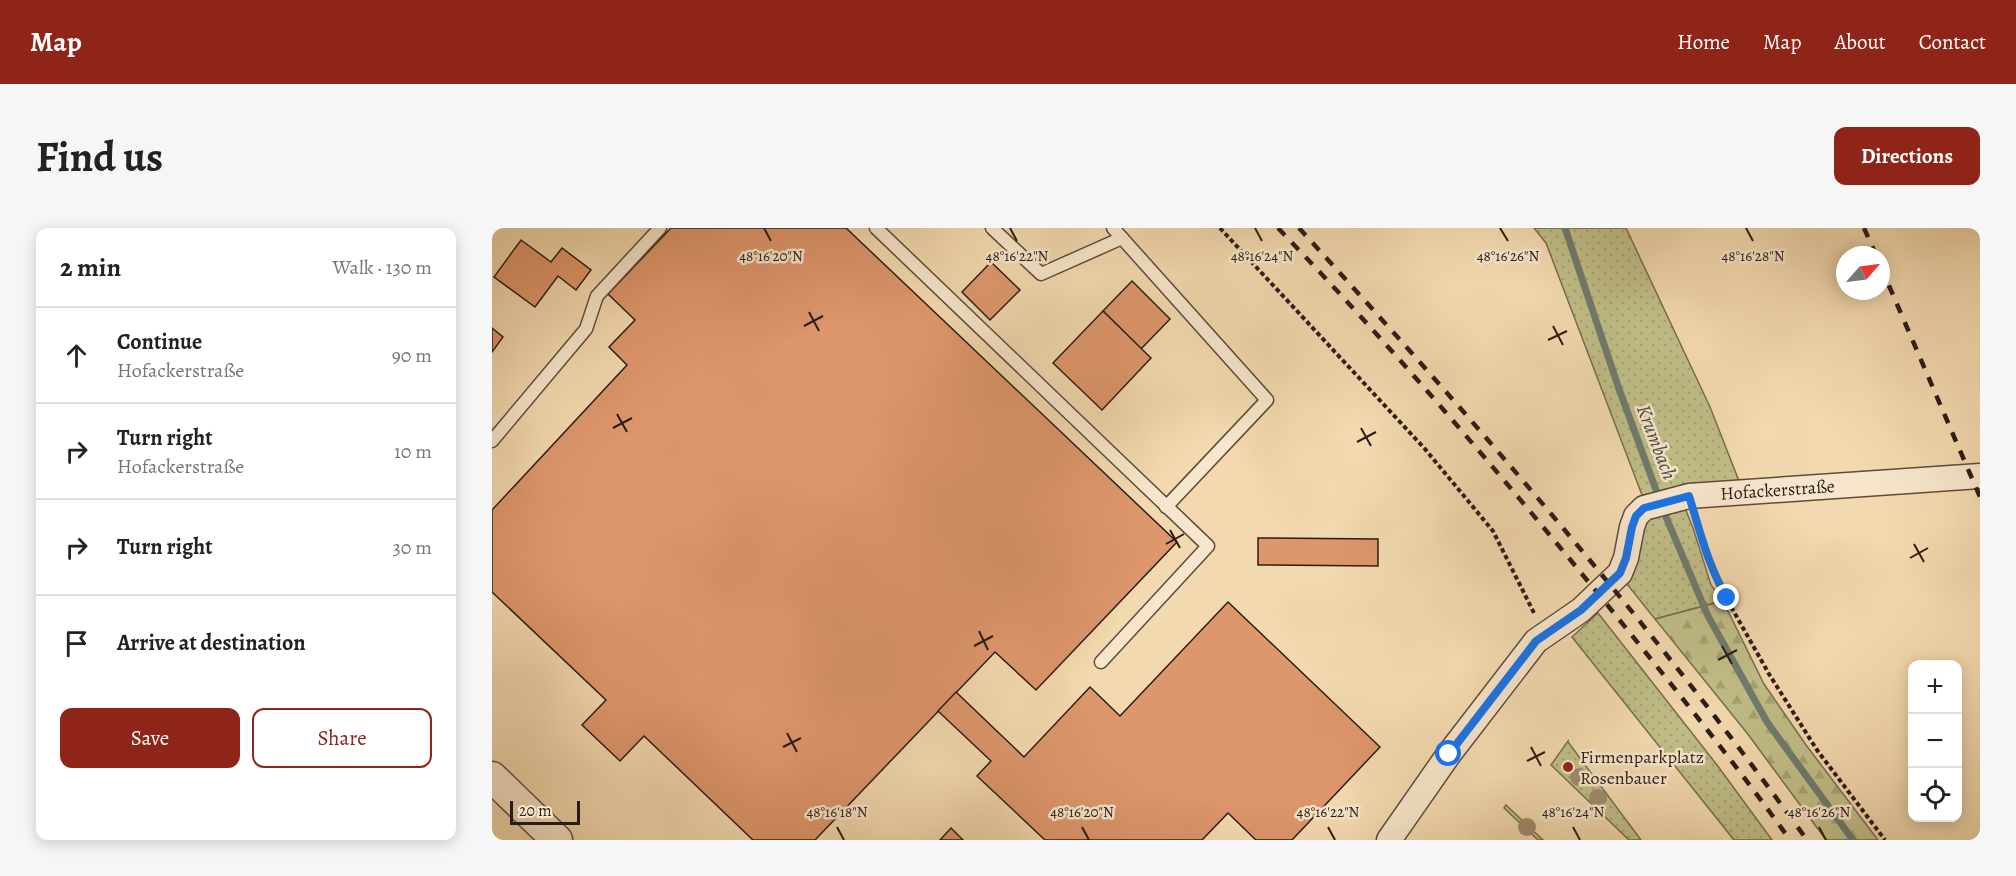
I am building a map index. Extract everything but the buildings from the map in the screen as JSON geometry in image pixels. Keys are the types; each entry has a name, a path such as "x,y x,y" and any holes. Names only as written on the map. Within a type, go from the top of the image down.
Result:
{"street":[{"name":"Hofackerstraße","path":"1670,500 1980,476"},
{"path":"1389,840 1449,754 1536,641 1581,610 1620,573 1636,516 1644,508 1670,500"},
{"path":"492,777 557,840"}],"lane":[{"path":"492,441 586,329 597,296 660,228"},
{"path":"876,228 1208,546 1101,662"},
{"path":"992,228 1041,274 1118,233 1267,400 1166,507"}],"path":[{"path":"1220,228 1425,449 1493,531 1545,634"},
{"path":"1670,500 1706,554 1716,580 1769,674 1817,750 1885,840"}],"green space":[{"path":"1534,228 1626,228 1710,407 1739,481 1642,495 1546,243"},
{"path":"1683,503 1711,585 1723,601 1655,619 1627,584 1640,548 1640,533 1651,513"},
{"path":"1723,601 1764,684 1806,745 1878,840 1826,840 1747,733 1655,619"},
{"path":"1598,613 1717,765 1772,840 1734,840 1572,637"},
{"path":"1568,741 1641,840 1629,840 1551,765"},
{"path":"1506,805 1543,840 1538,840 1504,808"}],"waterway":[{"name":"Krumbach","path":"1565,228 1619,389 1666,517 1708,616 1767,722 1853,840"}],"railway":[{"path":"1278,228 1406,367 1529,510 1701,722 1790,840"},
{"path":"1299,228 1498,451 1562,527 1687,681 1807,840"},
{"path":"1864,228 1872,246"},
{"path":"1890,288 1980,497"}],"place":[{"name":"Firmenparkplatz Rosenbauer","path":"1568,767"}],"route":[{"path":"1449,754 1536,641 1581,610 1620,573 1636,516 1644,508 1689,496 1706,554 1716,580 1727,598"}]}
